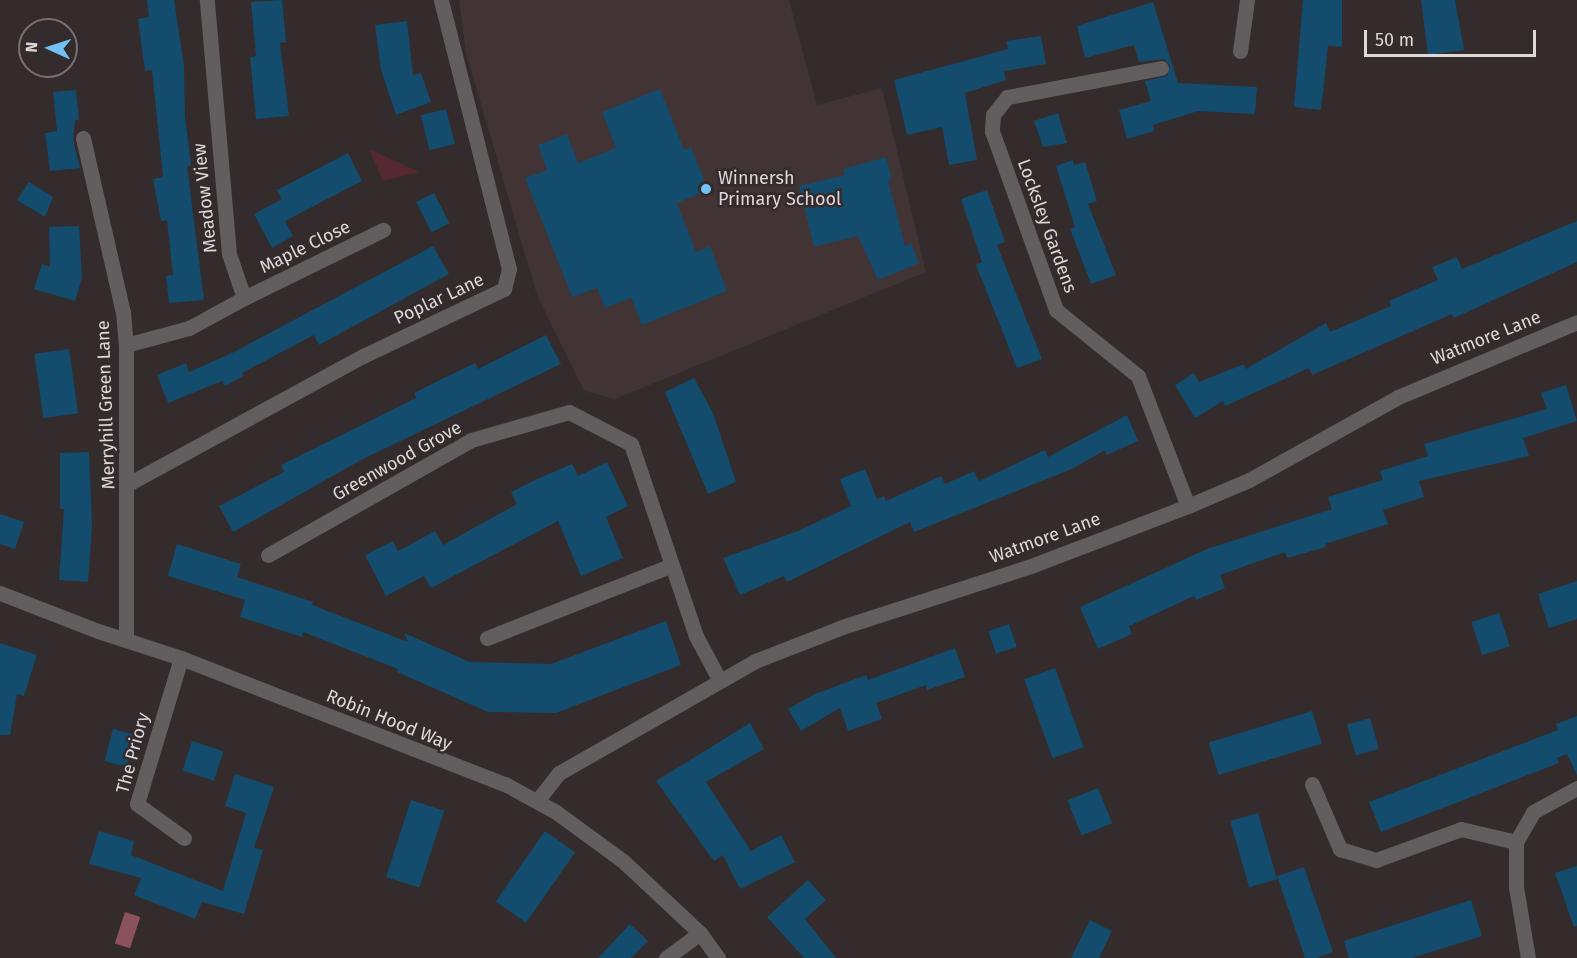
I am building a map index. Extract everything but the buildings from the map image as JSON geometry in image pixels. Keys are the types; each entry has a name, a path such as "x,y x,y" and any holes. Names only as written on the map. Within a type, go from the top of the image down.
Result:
{"street":[{"name":"Meadow View","path":"207,0 229,254 244,298"},
{"name":"Poplar Lane","path":"128,484 363,356 504,289 509,269 441,0"},
{"path":"1240,51 1247,0"},
{"name":"Locksley Gardens","path":"1161,68 1007,97 993,115 992,131 1056,310 1138,376 1188,506"},
{"name":"Merryhill Green Lane","path":"83,138 123,312 126,345 128,484 126,639"},
{"name":"Maple Close","path":"244,298 383,230"},
{"path":"126,345 189,328 244,298"},
{"name":"Watmore Lane","path":"537,801 559,772 719,679 794,645 1031,566 1188,506 1249,480 1398,397 1577,322"},
{"name":"Greenwood Grove","path":"268,555 471,440 569,412 631,444 670,566 696,636 719,679"},
{"path":"488,638 670,566"},
{"name":"Robin Hood Way","path":"0,592 181,658 505,784 537,801 623,861 700,933 718,958"},
{"name":"The Priory","path":"181,658 137,804 184,838"},
{"path":"1312,784 1340,849 1376,860 1461,830 1516,842"},
{"path":"1528,958 1516,887 1516,842 1533,812 1577,788"},
{"path":"666,958 700,933"}],"shaded area":[{"name":"Winnersh Primary School","path":"459,0 789,0 817,105 882,88 926,272 615,399 584,391 537,295 466,53"},
{"path":"369,149 419,172 383,181"},
{"path":"125,912 140,917 130,948 115,943"}],"place":[{"name":"Winnersh Primary School","path":"706,189"}]}
